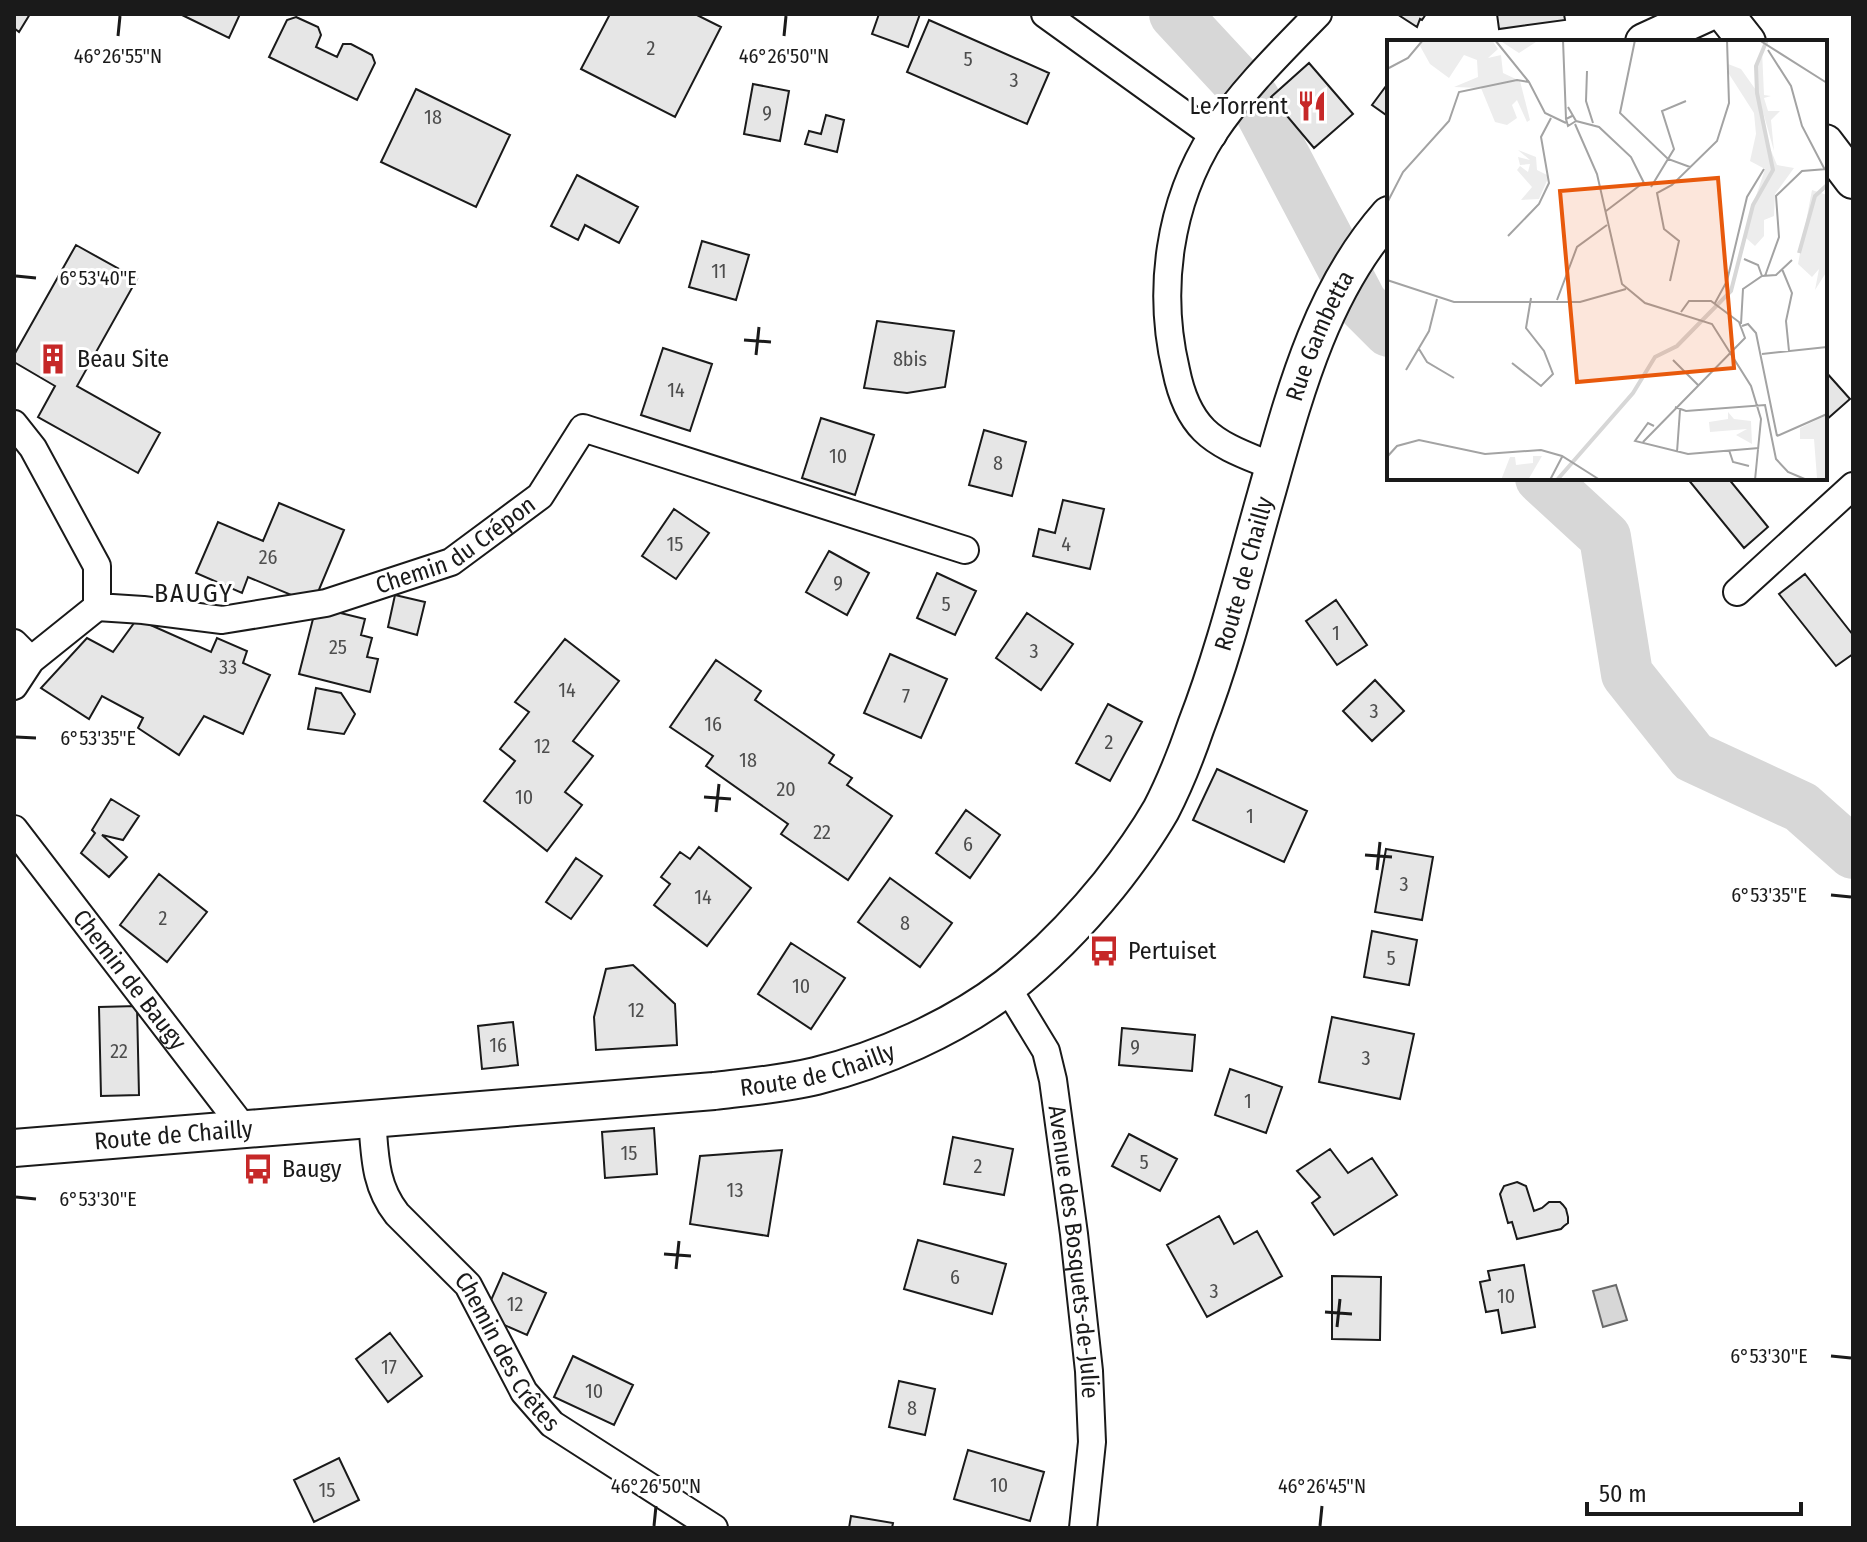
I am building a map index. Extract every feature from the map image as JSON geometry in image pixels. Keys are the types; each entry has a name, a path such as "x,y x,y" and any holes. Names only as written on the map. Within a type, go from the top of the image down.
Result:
{"main road":[{"path":"1648,40 1705,14"},
{"path":"1725,14 1745,40"},
{"path":"1827,146 1853,180"},
{"name":"Rue Gambetta","path":"1274,467 1316,334 1336,290 1385,219"},
{"name":"Route de Chailly","path":"14,1148 714,1091 815,1076 879,1056 951,1023 1007,987 1054,946 1089,910 1130,859 1160,811 1181,767 1214,677 1274,467"}],"street":[{"path":"1045,14 1213,135"},
{"path":"1274,467 1225,446 1204,430 1190,411 1178,382 1172,352 1167,303 1168,270 1173,234 1186,187 1213,135 1265,68 1318,14"},
{"path":"14,424 33,448 97,566 97,607 23,652 14,686"},
{"name":"Chemin du Crépon","path":"97,607 222,620 326,603 451,562 540,496 583,428 965,550"},
{"path":"1737,592 1853,486"},
{"name":"Chemin de Baugy","path":"14,829 245,1130"},
{"name":"Avenue des Bosquets-de-Julie","path":"1007,987 1046,1051 1055,1096 1089,1371 1092,1442 1083,1528"},
{"name":"Chemin des Crêtes","path":"372,1119 380,1185 387,1202 468,1285 524,1392 552,1424 714,1528"}],"shaded area":[{"path":"1616,1285 1627,1320 1603,1327 1593,1291"}],"building":[{"path":"14,14 30,14 19,32 14,28"},
{"path":"180,14 240,14 229,38"},
{"path":"610,14 695,14 721,27 675,117 581,69"},
{"path":"879,14 920,14 908,47 872,34"},
{"path":"1397,14 1426,14 1417,27"},
{"path":"1497,14 1564,14 1565,20 1499,29"},
{"path":"296,17 318,27 321,35 316,47 337,57 343,44 351,44 372,55 375,63 357,100 269,57 287,20"},
{"path":"929,20 1049,73 1027,124 907,72"},
{"name":"Le Torrent","path":"1309,63 1353,114 1314,148 1271,97"},
{"path":"753,84 789,91 780,141 744,134"},
{"path":"1387,85 1387,116 1372,105"},
{"path":"416,89 510,135 476,207 381,162"},
{"path":"826,115 844,120 837,152 805,144 809,131 821,134"},
{"path":"577,175 638,207 619,243 585,225 578,240 551,226"},
{"path":"702,241 749,255 736,300 689,287"},
{"name":"Beau Site","path":"76,245 137,279 77,386 160,433 138,473 38,417 55,386 14,362 14,355"},
{"path":"877,321 954,331 945,387 907,393 864,388"},
{"path":"663,348 712,364 690,431 641,415"},
{"path":"1827,373 1850,399 1827,419"},
{"path":"821,418 874,435 855,495 802,478"},
{"path":"984,430 1026,442 1012,496 969,485"},
{"path":"1689,480 1730,480 1768,527 1744,548"},
{"path":"1063,500 1104,509 1090,569 1033,556 1039,529 1055,533"},
{"path":"279,503 344,530 313,604 248,577 242,593 196,573 218,522 263,541"},
{"path":"674,509 709,533 676,579 642,556"},
{"path":"829,551 869,573 847,615 806,592"},
{"path":"937,573 976,591 955,635 917,618"},
{"path":"1805,574 1853,635 1853,654 1836,666 1779,594"},
{"path":"395,595 425,602 417,635 388,627"},
{"path":"1336,600 1367,645 1337,665 1306,621"},
{"path":"316,607 365,619 361,635 372,638 367,657 378,659 370,692 299,674"},
{"path":"1027,613 1073,644 1041,690 996,658"},
{"path":"137,619 211,652 217,638 247,651 243,663 270,675 243,734 204,716 179,755 138,728 143,718 102,696 89,719 41,688 87,638 113,652"},
{"path":"565,639 619,681 573,741 593,756 565,792 582,805 547,851 484,801 515,761 500,749 529,712 515,702"},
{"path":"890,654 947,679 921,738 864,713"},
{"path":"716,660 761,691 755,700 834,755 829,763 852,778 847,785 892,816 848,880 781,834 788,824 706,766 713,756 670,727"},
{"path":"1375,680 1404,711 1372,741 1343,711"},
{"path":"316,688 341,693 355,714 344,734 308,729"},
{"path":"1108,704 1142,722 1110,781 1076,763"},
{"path":"1217,769 1307,811 1284,862 1193,820"},
{"path":"111,799 139,816 123,840 102,835 127,857 109,877 81,853 95,833 92,830"},
{"path":"966,810 1000,835 970,878 936,853"},
{"path":"699,847 751,888 707,946 654,905 670,884 661,877 680,852 690,859"},
{"path":"1386,849 1433,857 1422,920 1375,912"},
{"path":"576,858 602,876 571,919 546,902"},
{"path":"159,874 207,912 167,962 120,925"},
{"path":"890,878 952,923 920,967 858,922"},
{"path":"1372,931 1417,940 1409,985 1364,977"},
{"path":"791,943 845,978 811,1029 758,994"},
{"path":"633,965 675,1004 677,1045 596,1050 594,1017 606,969"},
{"path":"137,1006 139,1095 101,1096 99,1007"},
{"path":"1332,1017 1414,1034 1400,1099 1319,1082"},
{"path":"513,1022 518,1065 482,1069 478,1026"},
{"path":"1122,1028 1195,1035 1192,1071 1119,1065"},
{"path":"1230,1069 1282,1087 1266,1133 1215,1115"},
{"path":"654,1128 657,1174 605,1178 602,1132"},
{"path":"1129,1134 1177,1159 1160,1191 1112,1166"},
{"path":"953,1137 1013,1149 1004,1195 944,1184"},
{"path":"1330,1149 1348,1173 1372,1158 1397,1195 1334,1235 1312,1203 1320,1197 1297,1171"},
{"path":"782,1150 768,1236 690,1224 700,1156"},
{"path":"1517,1182 1526,1186 1534,1211 1549,1202 1560,1202 1566,1209 1568,1223 1561,1229 1517,1239 1512,1222 1508,1223 1500,1194 1504,1186"},
{"path":"1219,1216 1234,1244 1257,1231 1282,1276 1207,1317 1167,1245"},
{"path":"918,1240 1006,1264 992,1314 904,1289"},
{"path":"1524,1265 1535,1327 1502,1333 1498,1310 1486,1312 1480,1282 1490,1280 1488,1271"},
{"path":"503,1273 546,1293 527,1335 484,1316"},
{"path":"1332,1276 1381,1277 1380,1340 1332,1339"},
{"path":"390,1333 422,1376 388,1402 356,1359"},
{"path":"573,1356 633,1385 614,1425 554,1397"},
{"path":"899,1381 935,1389 925,1435 889,1427"},
{"path":"968,1450 1044,1472 1030,1521 954,1499"},
{"path":"339,1458 359,1500 314,1522 294,1480"},
{"path":"851,1516 893,1523 892,1528 849,1528"}],"waterway":[{"path":"1175,14 1254,99 1362,304 1387,329"},
{"path":"1543,480 1605,537 1627,674 1693,757 1801,807 1853,853"}],"place":[{"name":"Le Torrent","path":"1312,106"},
{"name":"Beau Site","path":"53,359"},
{"name":"Pertuiset","path":"1104,951"},
{"name":"Baugy","path":"258,1169"}],"district":[{"name":"BAUGY","path":"194,593"}]}
